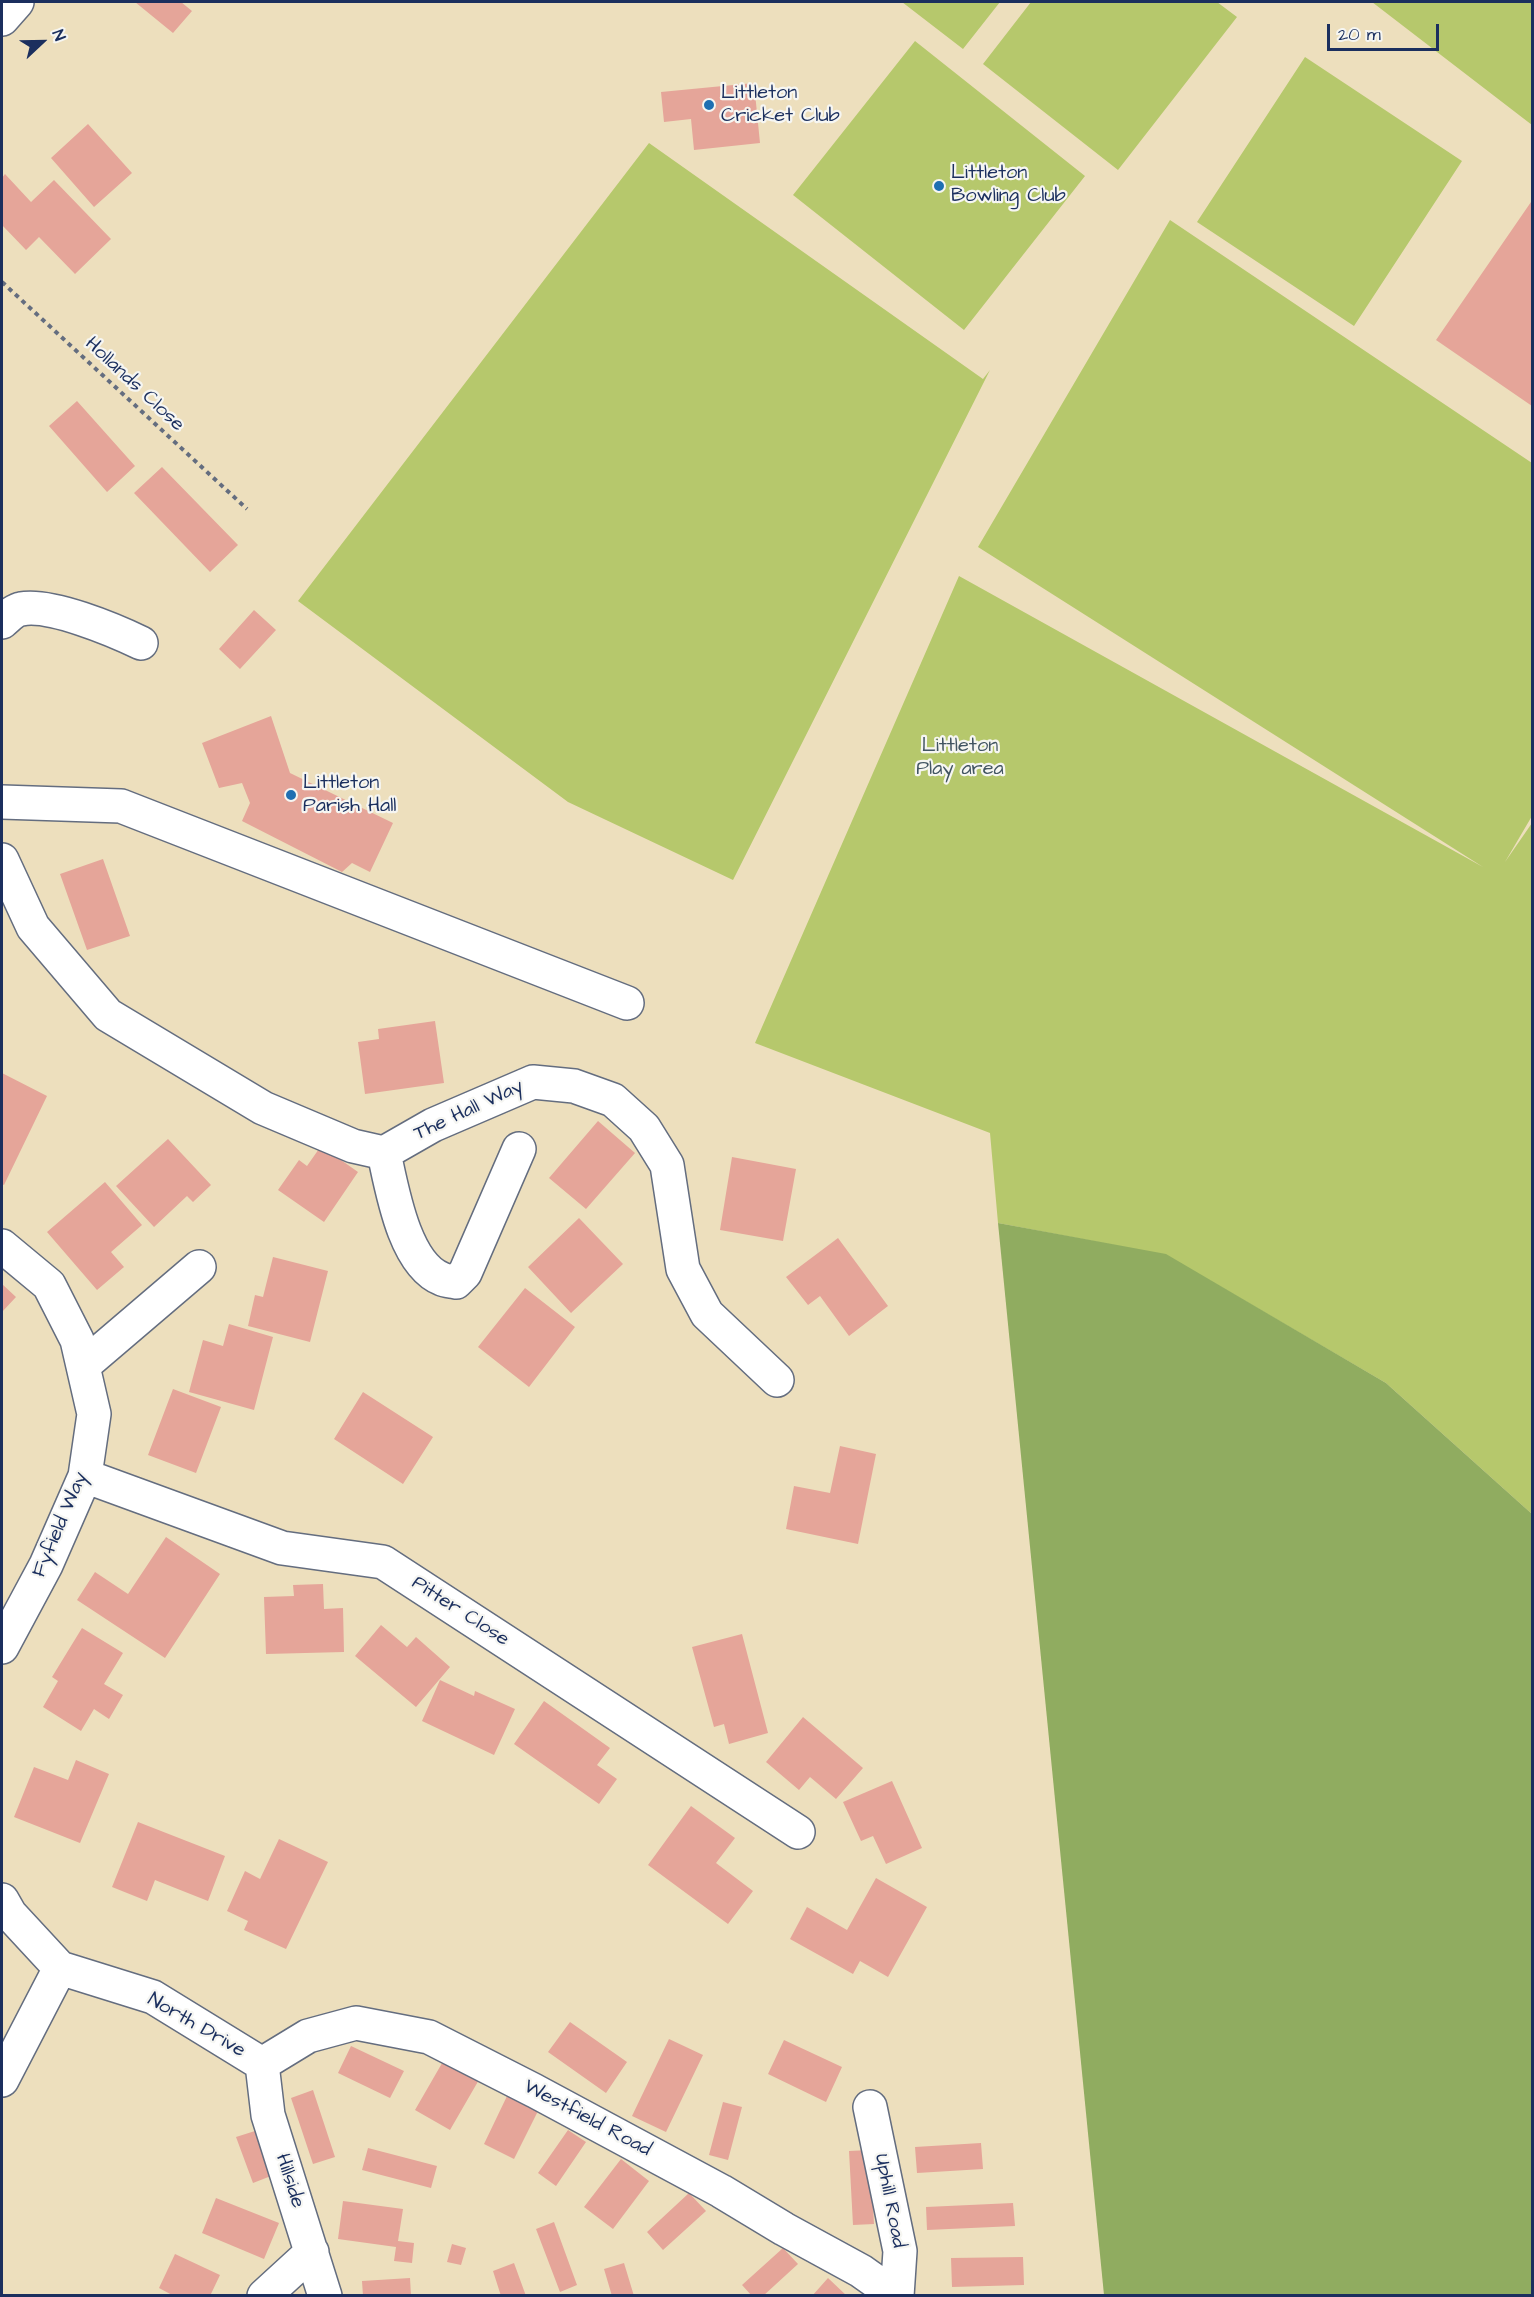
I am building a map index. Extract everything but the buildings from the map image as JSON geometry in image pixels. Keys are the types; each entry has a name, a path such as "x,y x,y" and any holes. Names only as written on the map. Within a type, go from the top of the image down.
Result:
{"street":[{"path":"2,19 17,2"},
{"path":"2,622 19,609 49,610 120,633 141,643"},
{"path":"2,802 121,806 627,1003"},
{"path":"2,860 33,927 108,1016 263,1108 353,1146 384,1154 405,1235 423,1265 442,1279 456,1282 465,1273 519,1149"},
{"name":"The Hall Way","path":"384,1154 433,1125 533,1082 574,1086 613,1100 644,1128 668,1166 683,1269 707,1314 777,1380"},
{"name":"Fyfield Way","path":"2,1246 50,1285 77,1340 94,1414 85,1476 46,1565 2,1647"},
{"path":"83,1366 199,1266"},
{"name":"Pitter Close","path":"85,1476 282,1548 383,1562 798,1832"},
{"name":"North Drive","path":"2,1900 10,1914 60,1968 153,1997 262,2064"},
{"path":"2,2080 60,1968"},
{"name":"Westfield Road","path":"262,2064 308,2036 356,2024 429,2037 721,2191 861,2271 896,2295"},
{"name":"Hillside","path":"262,2064 268,2115 325,2295"},
{"name":"Uphill Road","path":"870,2107 900,2251 896,2295"},
{"path":"264,2295 312,2252"}],"path":[{"name":"Hollands Close","path":"2,282 247,509"}],"green space":[{"path":"902,2 1000,2 963,49"},
{"path":"1031,2 1217,2 1237,17 1118,170 983,64"},
{"path":"1372,2 1532,2 1532,125"},
{"name":"Littleton Bowling Club","path":"915,41 1085,176 964,330 793,195"},
{"path":"1305,57 1462,161 1354,326 1197,222"},
{"path":"649,143 983,379 990,370 733,880 568,802 298,601"},
{"name":"Littleton Play area","path":"1170,220 1532,463 1532,816 1505,862 1532,823 1532,1514 1386,1383 1166,1255 998,1223 990,1133 755,1043 959,576 1483,867 978,547"},
{"path":"998,1223 1166,1254 1386,1383 1532,1514 1532,2295 1104,2295"}],"place":[{"name":"Littleton Cricket Club","path":"709,105"},
{"name":"Littleton Bowling Club","path":"939,186"},
{"name":"Littleton Parish Hall","path":"291,795"}]}
